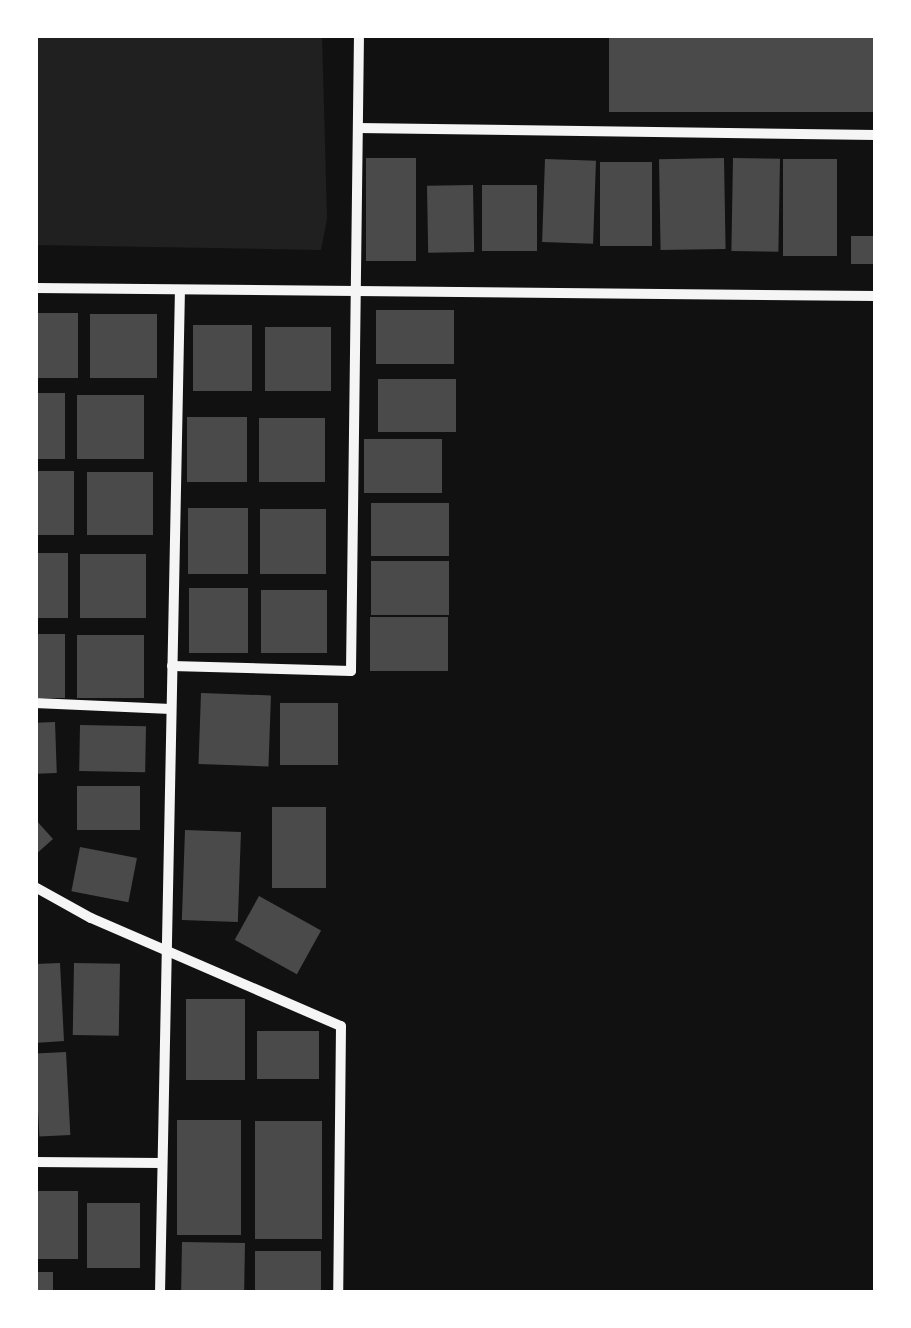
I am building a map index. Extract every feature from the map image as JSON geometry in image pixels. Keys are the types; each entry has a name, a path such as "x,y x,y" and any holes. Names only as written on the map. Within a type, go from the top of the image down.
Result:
{"street":[{"path":"172,666 351,671 359,35"},
{"path":"358,128 876,135"},
{"path":"35,288 876,296"},
{"path":"160,1293 180,291"},
{"path":"35,703 171,709"},
{"path":"35,886 91,918 340,1026 338,1293"},
{"path":"35,1162 161,1163"}],"shaded area":[{"path":"35,35 322,35 327,219 321,250 35,245"}],"building":[{"path":"609,35 876,35 876,112 609,112"},
{"path":"366,158 416,158 416,261 366,261"},
{"path":"724,158 726,249 661,250 659,159"},
{"path":"733,158 780,159 778,252 731,251"},
{"path":"545,159 596,161 593,244 542,242"},
{"path":"783,159 837,159 837,256 783,256"},
{"path":"600,162 652,162 652,246 600,246"},
{"path":"473,185 474,252 428,253 427,186"},
{"path":"482,185 537,185 537,251 482,251"},
{"path":"851,236 876,236 876,264 851,264"},
{"path":"376,310 454,310 454,364 376,364"},
{"path":"35,313 78,313 78,378 35,378"},
{"path":"90,314 157,314 157,378 90,378"},
{"path":"193,325 252,325 252,391 193,391"},
{"path":"265,327 331,327 331,391 265,391"},
{"path":"378,379 456,379 456,432 378,432"},
{"path":"35,393 65,393 65,459 35,459"},
{"path":"77,395 144,395 144,459 77,459"},
{"path":"187,417 247,417 247,482 187,482"},
{"path":"259,418 325,418 325,482 259,482"},
{"path":"364,439 442,439 442,493 364,493"},
{"path":"35,471 74,471 74,535 35,535"},
{"path":"87,472 153,472 153,535 87,535"},
{"path":"371,503 449,503 449,556 371,556"},
{"path":"188,508 248,508 248,574 188,574"},
{"path":"260,509 326,509 326,574 260,574"},
{"path":"35,553 68,553 68,618 35,618"},
{"path":"80,554 146,554 146,618 80,618"},
{"path":"371,561 449,561 449,615 371,615"},
{"path":"189,588 248,588 248,653 189,653"},
{"path":"261,590 327,590 327,653 261,653"},
{"path":"370,617 448,617 448,671 370,671"},
{"path":"35,634 65,634 65,698 35,698"},
{"path":"77,635 144,635 144,698 77,698"},
{"path":"201,693 271,695 268,766 199,764"},
{"path":"280,703 338,703 338,765 280,765"},
{"path":"55,722 57,773 37,774 35,723"},
{"path":"80,725 146,726 145,772 79,771"},
{"path":"77,786 140,786 140,830 77,830"},
{"path":"272,807 326,807 326,888 272,888"},
{"path":"35,819 53,839 35,855"},
{"path":"185,830 241,832 238,922 182,920"},
{"path":"80,847 137,858 128,902 71,891"},
{"path":"259,896 321,930 297,974 235,940"},
{"path":"60,963 64,1041 35,1043 35,964"},
{"path":"74,963 120,964 119,1036 73,1035"},
{"path":"186,999 245,999 245,1080 186,1080"},
{"path":"257,1031 319,1031 319,1079 257,1079"},
{"path":"66,1052 70,1135 39,1137 35,1054"},
{"path":"177,1120 241,1120 241,1235 177,1235"},
{"path":"255,1121 322,1121 322,1239 255,1239"},
{"path":"35,1191 78,1191 78,1259 35,1259"},
{"path":"87,1203 140,1203 140,1268 87,1268"},
{"path":"182,1242 245,1243 244,1293 181,1293"},
{"path":"255,1251 321,1251 321,1293 255,1293"},
{"path":"35,1272 53,1272 53,1293 35,1293"}]}
